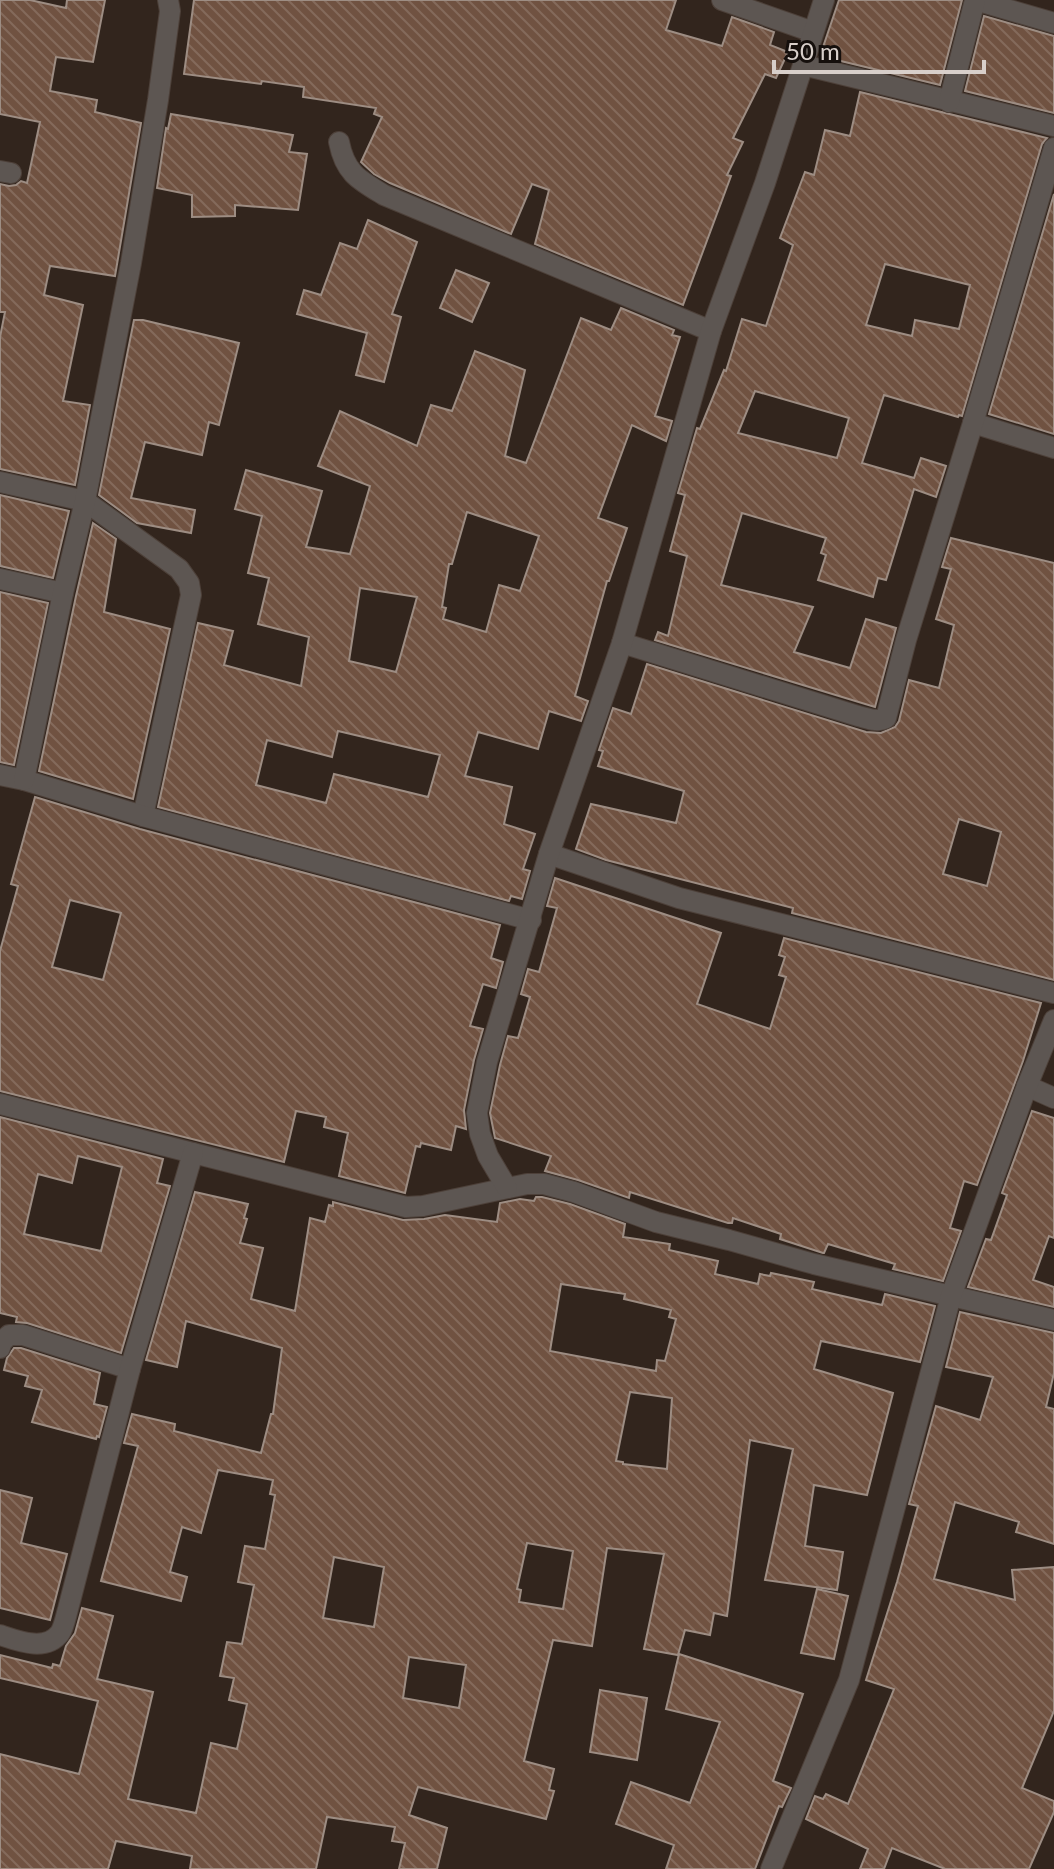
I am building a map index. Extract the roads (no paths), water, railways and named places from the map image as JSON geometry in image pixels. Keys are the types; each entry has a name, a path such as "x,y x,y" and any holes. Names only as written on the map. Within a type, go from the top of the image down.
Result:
{"street":[{"path":"24,780 85,501 131,263 156,115 170,11 168,0"},
{"path":"722,0 813,32"},
{"path":"507,1188 488,1156 480,1134 477,1113 487,1062 549,854 622,643 711,331 765,183 824,0"},
{"path":"949,102 975,0 1054,23"},
{"path":"803,65 1054,126"},
{"path":"339,142 343,160 359,180 384,195 711,331"},
{"path":"622,643 858,716 881,721 886,718 906,640 1054,148"},
{"path":"973,423 1054,448"},
{"path":"0,482 85,501 186,577 191,595 143,816"},
{"path":"0,579 63,593"},
{"path":"0,775 531,920"},
{"path":"549,854 679,898 1054,993"},
{"path":"771,1869 849,1680 951,1296 1054,1020"},
{"path":"1027,1086 1054,1098"},
{"path":"0,1104 406,1207 527,1184 544,1184 656,1222 814,1264 1054,1320"},
{"path":"0,1635 27,1644 45,1643 59,1634 130,1369 193,1153"},
{"path":"0,1348 9,1335 23,1335 130,1369"}]}
